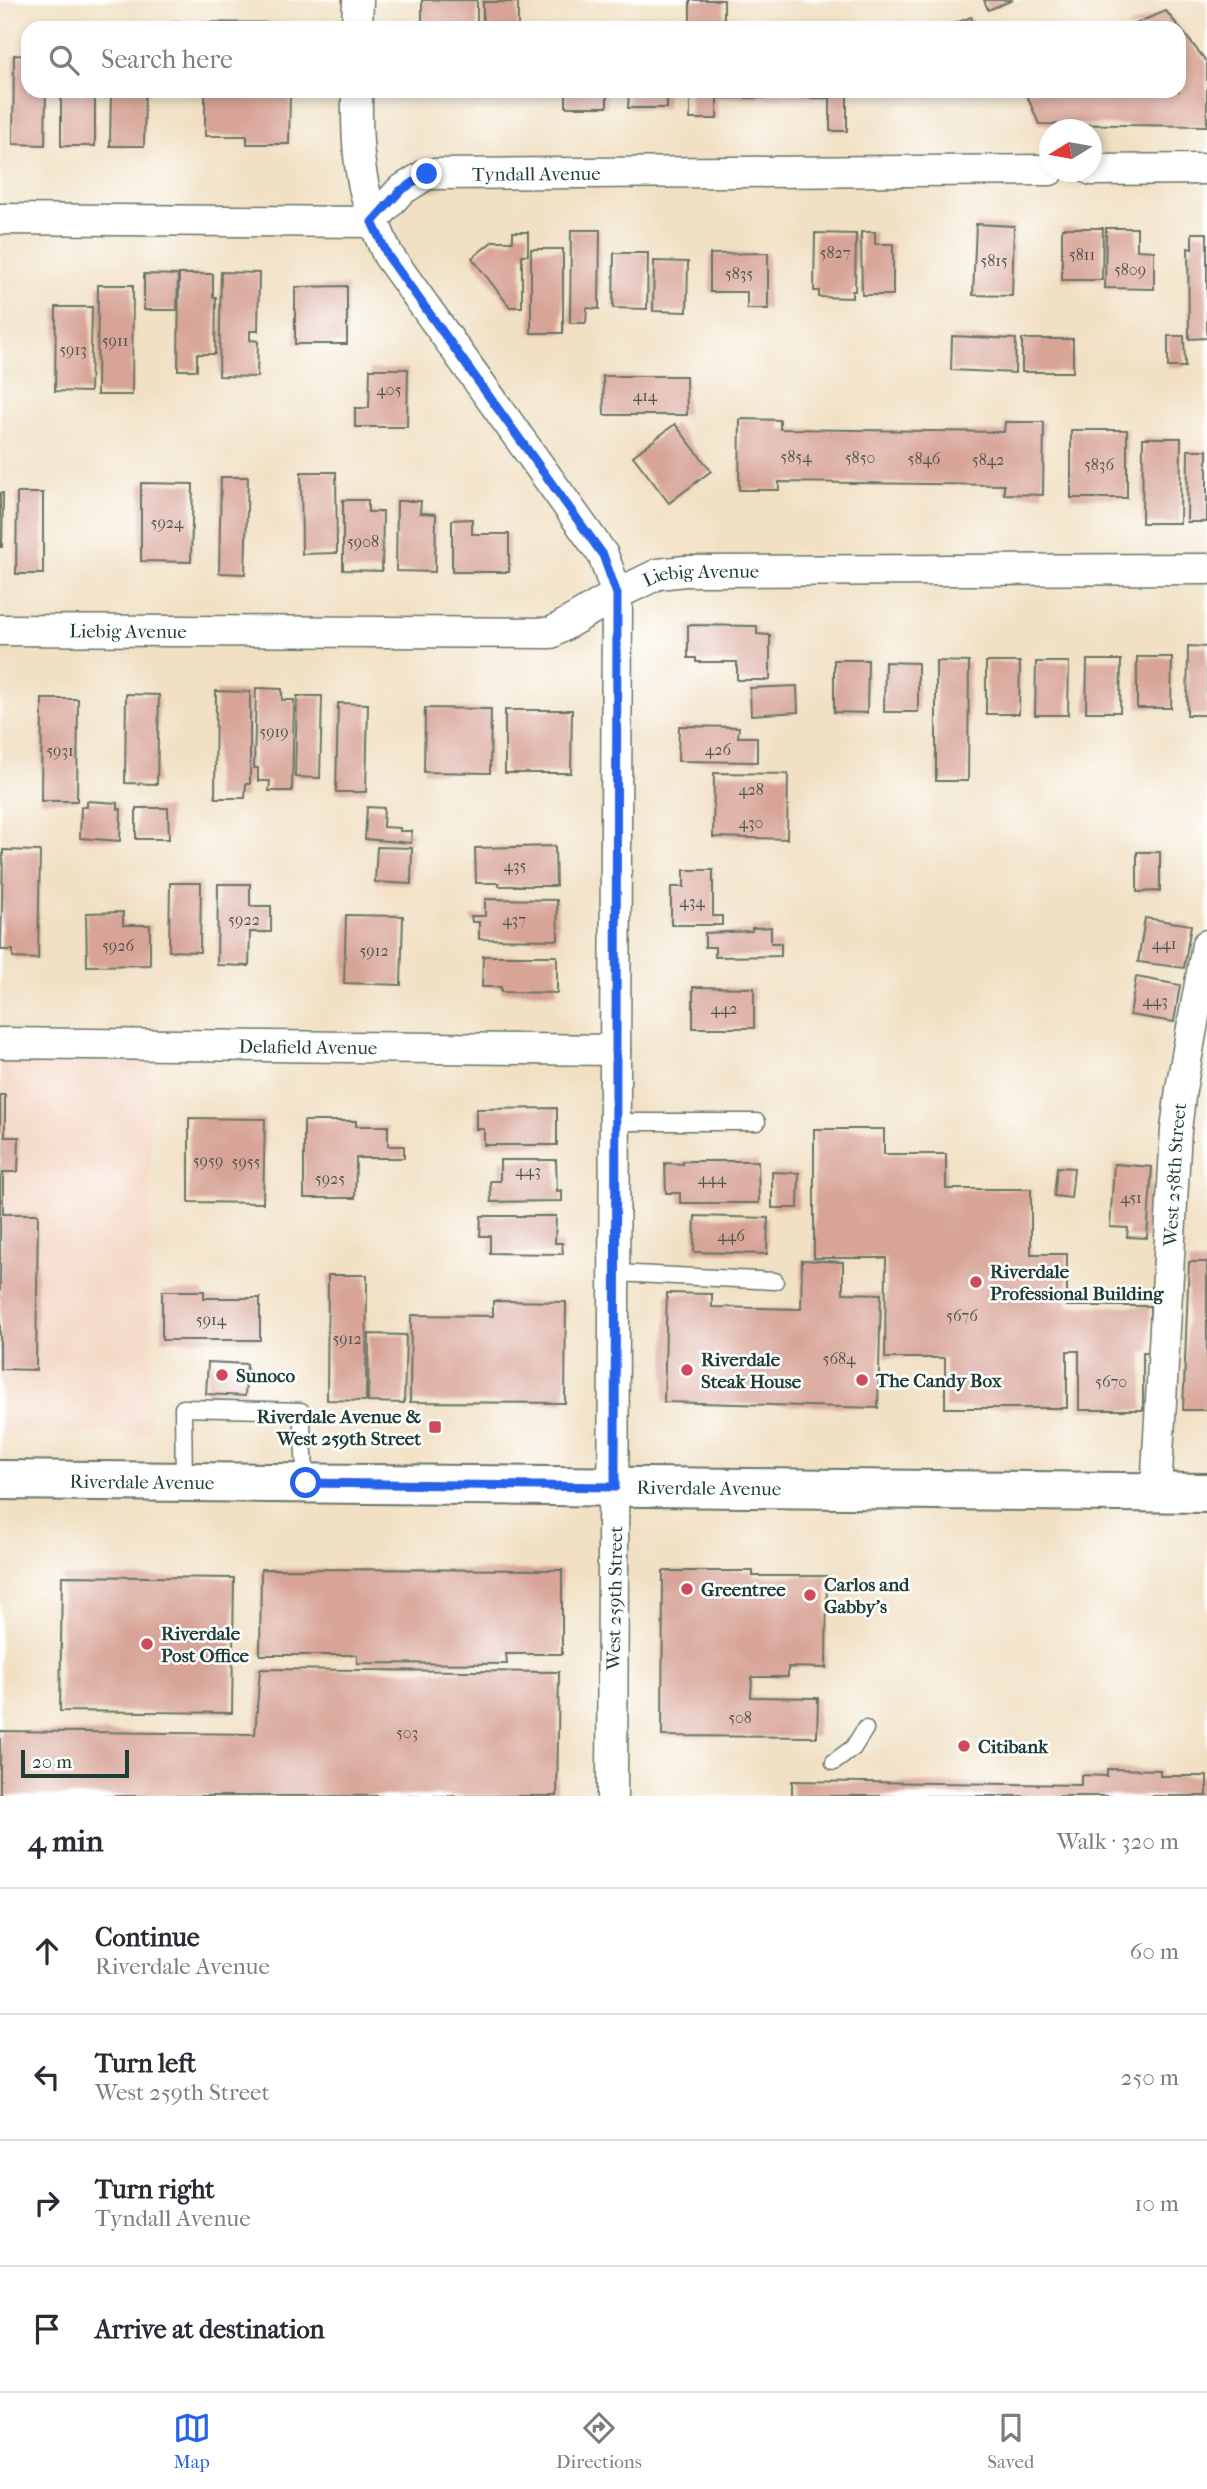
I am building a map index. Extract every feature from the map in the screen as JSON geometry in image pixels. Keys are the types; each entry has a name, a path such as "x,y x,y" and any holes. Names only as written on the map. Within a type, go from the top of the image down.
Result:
{"main road":[{"name":"Riverdale Avenue","path":"0,1480 1207,1493"}],"street":[{"path":"357,21 358,0"},
{"name":"West 259th Street","path":"357,98 356,144 362,183 372,222 388,256 603,555 617,594 612,1796"},
{"path":"1102,170 1207,169"},
{"name":"Tyndall Avenue","path":"372,222 400,191 427,174 1039,170"},
{"path":"0,219 372,222"},
{"name":"Liebig Avenue","path":"0,630 551,633 617,594 659,574 685,570 1207,569"},
{"name":"West 258th Street","path":"1156,1492 1176,1130 1207,945"},
{"name":"Delafield Avenue","path":"0,1043 615,1050"}],"lane":[{"path":"615,1122 757,1122"},
{"path":"615,1273 775,1281"},
{"path":"184,1481 183,1408 301,1411 306,1483"},
{"path":"834,1762 853,1748 864,1729"}],"shaded area":[{"path":"0,1054 151,1055 150,1434 0,1433"}],"building":[{"path":"422,0 477,0 477,21 422,21"},
{"path":"690,0 724,0 724,21 690,21"},
{"path":"984,0 1013,0 988,10"},
{"path":"483,2 518,2 518,21 483,21"},
{"path":"1166,11 1174,21 1141,21"},
{"path":"1186,36 1207,62 1207,126 1102,125 1102,119 1039,119 1039,124 1028,98 1186,98"},
{"path":"14,55 21,56 21,98 46,98 45,145 13,144"},
{"path":"61,98 95,98 95,146 61,146"},
{"path":"111,98 145,98 144,146 110,146"},
{"path":"205,98 290,98 289,144 247,144 247,136 205,136"},
{"path":"566,98 607,98 607,107 566,107"},
{"path":"629,98 667,98 667,108 628,108"},
{"path":"690,98 717,98 717,119 690,119"},
{"path":"830,98 847,98 847,131 830,131"},
{"path":"976,224 1014,226 1012,296 973,295"},
{"path":"1062,228 1103,228 1102,280 1062,280"},
{"path":"1106,228 1137,228 1137,250 1154,251 1154,289 1105,288"},
{"path":"571,230 600,230 599,309 587,308 586,323 570,323"},
{"path":"513,232 528,232 528,255 522,255 522,307 510,307 472,258 493,241 513,241"},
{"path":"861,232 875,232 875,244 893,244 893,295 862,295"},
{"path":"815,233 856,234 855,291 852,291 852,298 819,297 819,291 814,291"},
{"path":"1192,233 1207,233 1207,338 1189,339 1188,248 1192,249"},
{"path":"531,249 563,249 563,333 531,333"},
{"path":"614,253 648,253 647,309 613,308"},
{"path":"768,253 768,309 747,309 747,292 710,292 710,254"},
{"path":"654,261 688,262 687,312 653,311"},
{"path":"221,272 259,273 258,331 250,331 250,340 258,341 257,377 219,376"},
{"path":"144,274 178,275 177,310 144,310"},
{"path":"179,274 213,274 213,297 216,297 215,354 197,354 197,370 178,370"},
{"path":"98,285 133,285 132,395 97,395"},
{"path":"347,286 347,344 295,344 295,287"},
{"path":"56,307 92,307 90,392 55,391"},
{"path":"952,336 1016,339 1015,373 951,370"},
{"path":"1168,336 1184,336 1185,367 1168,367"},
{"path":"1022,339 1073,339 1073,372 1022,372"},
{"path":"370,369 408,369 407,427 355,427 355,408 369,408"},
{"path":"603,376 686,376 687,415 604,415"},
{"path":"740,419 780,420 780,429 1004,432 1005,422 1044,422 1043,495 1004,494 1004,485 779,482 779,490 739,490"},
{"path":"675,424 711,471 669,503 633,456"},
{"path":"1071,430 1127,430 1127,498 1071,498"},
{"path":"1143,438 1181,438 1180,523 1142,523"},
{"path":"1188,450 1207,450 1207,522 1187,522"},
{"path":"301,472 336,472 337,553 302,554"},
{"path":"221,477 248,477 245,574 219,573"},
{"path":"141,483 193,484 191,562 141,561"},
{"path":"0,493 3,493 2,547 0,547"},
{"path":"17,493 43,493 43,574 16,574"},
{"path":"343,500 368,500 368,512 383,512 382,571 343,570"},
{"path":"397,501 421,501 420,513 436,514 435,572 396,571"},
{"path":"472,519 472,534 509,534 509,572 452,572 452,520"},
{"path":"688,625 757,626 757,634 770,635 770,680 737,680 737,662 696,662 696,658 688,658"},
{"path":"1188,646 1207,647 1207,715 1187,715"},
{"path":"1137,657 1172,657 1171,708 1137,708"},
{"path":"834,660 868,660 867,713 834,712"},
{"path":"1087,660 1121,660 1120,712 1086,712"},
{"path":"936,661 969,662 968,781 936,781"},
{"path":"885,662 918,663 918,712 884,712"},
{"path":"986,662 1020,662 1019,714 986,714"},
{"path":"1036,662 1069,662 1068,715 1035,715"},
{"path":"797,686 798,712 751,715 750,688"},
{"path":"256,688 282,689 282,700 294,700 292,791 269,791 270,781 258,781 258,768 254,768"},
{"path":"216,691 250,692 250,784 246,784 245,798 215,798"},
{"path":"126,694 159,695 157,784 125,783"},
{"path":"297,696 322,696 320,778 295,777"},
{"path":"42,699 78,699 77,801 41,801"},
{"path":"338,703 368,704 366,792 336,792"},
{"path":"425,708 491,709 490,773 424,772"},
{"path":"505,710 572,710 571,773 505,773"},
{"path":"679,726 739,727 738,737 757,737 757,762 678,761"},
{"path":"714,773 788,774 787,839 713,837"},
{"path":"87,801 118,803 118,809 121,809 120,841 80,838 81,807 87,807"},
{"path":"367,807 384,808 383,827 412,831 411,843 365,839"},
{"path":"136,808 168,808 169,839 136,839"},
{"path":"555,846 556,886 499,886 499,883 476,883 475,848"},
{"path":"377,847 412,848 411,884 375,882"},
{"path":"3,850 40,851 38,959 13,958 13,950 1,950"},
{"path":"1137,852 1160,852 1160,891 1137,892"},
{"path":"684,870 713,870 713,916 722,916 722,925 671,925 671,887 684,887"},
{"path":"170,883 201,883 200,952 169,951"},
{"path":"218,884 250,884 250,906 271,906 271,932 250,932 249,966 217,965"},
{"path":"485,899 557,900 558,940 479,939 479,922 472,922 471,916 485,916"},
{"path":"123,912 123,925 150,925 150,965 87,966 86,913"},
{"path":"346,915 403,916 401,985 344,983"},
{"path":"1145,918 1191,925 1184,968 1138,962"},
{"path":"771,927 771,943 781,943 781,956 715,957 715,947 705,947 705,933 752,931 752,928"},
{"path":"483,956 557,956 557,993 501,992 501,987 482,987"},
{"path":"1136,977 1180,985 1174,1022 1130,1015"},
{"path":"693,987 754,988 754,1028 693,1028"},
{"path":"0,1095 5,1095 5,1137 19,1137 18,1172 3,1172 3,1214 38,1214 36,1370 0,1369"},
{"path":"557,1108 557,1145 484,1145 484,1129 476,1129 476,1109"},
{"path":"189,1118 265,1119 263,1203 189,1202"},
{"path":"304,1121 356,1121 356,1126 388,1126 388,1146 404,1146 404,1158 356,1158 355,1198 304,1198"},
{"name":"Riverdale Professional Building","path":"814,1129 884,1129 884,1154 946,1154 946,1189 1031,1189 1031,1254 1067,1254 1067,1306 1150,1306 1150,1352 1143,1352 1143,1410 1079,1410 1079,1351 1067,1351 1067,1408 945,1408 945,1358 885,1358 886,1258 814,1258"},
{"path":"500,1160 556,1160 557,1191 562,1190 562,1201 491,1202 490,1181 500,1181"},
{"path":"683,1161 758,1161 759,1203 680,1203 680,1193 666,1193 665,1163 683,1164"},
{"path":"1114,1164 1152,1167 1147,1238 1127,1237 1128,1228 1110,1227"},
{"path":"1057,1167 1074,1168 1071,1198 1054,1196"},
{"path":"772,1172 799,1173 798,1208 772,1208"},
{"path":"481,1216 556,1216 555,1243 562,1243 563,1254 490,1253 490,1236 480,1236"},
{"path":"695,1216 768,1218 767,1254 694,1252"},
{"path":"802,1260 843,1262 843,1293 881,1294 878,1408 664,1402 667,1293 712,1294 712,1307 801,1309"},
{"path":"1189,1262 1207,1262 1207,1410 1183,1410"},
{"path":"328,1275 367,1275 366,1401 327,1400"},
{"path":"162,1291 204,1291 204,1298 260,1298 260,1340 162,1340"},
{"path":"493,1301 566,1302 565,1403 410,1402 411,1315 493,1316"},
{"path":"369,1334 406,1335 404,1403 368,1402"},
{"path":"208,1362 247,1364 245,1396 206,1394"},
{"path":"261,1569 562,1570 562,1654 506,1654 507,1664 357,1663 357,1655 260,1655"},
{"path":"663,1571 753,1571 753,1576 827,1576 826,1668 788,1667 788,1677 752,1677 751,1697 818,1698 817,1737 662,1736"},
{"path":"62,1576 234,1578 232,1713 60,1711"},
{"path":"260,1669 559,1672 557,1796 0,1796 0,1731 255,1734"},
{"path":"1107,1769 1160,1770 1160,1776 1207,1776 1207,1796 792,1796 792,1781 1081,1785 1081,1775 1107,1776"}],"place":[{"name":"Riverdale Professional Building","path":"976,1282"},
{"name":"Riverdale Steak House","path":"687,1370"},
{"name":"Sunoco","path":"222,1375"},
{"name":"The Candy Box","path":"862,1380"},
{"name":"Riverdale Avenue & West 259th Street","path":"435,1427"},
{"name":"Greentree","path":"687,1589"},
{"name":"Carlos and Gabby's","path":"810,1595"},
{"name":"Riverdale Post Office","path":"147,1644"},
{"name":"Citibank","path":"964,1746"}],"route":[{"path":"306,1483 615,1487 617,594 603,555 388,256 372,222 400,191 427,174"}]}
